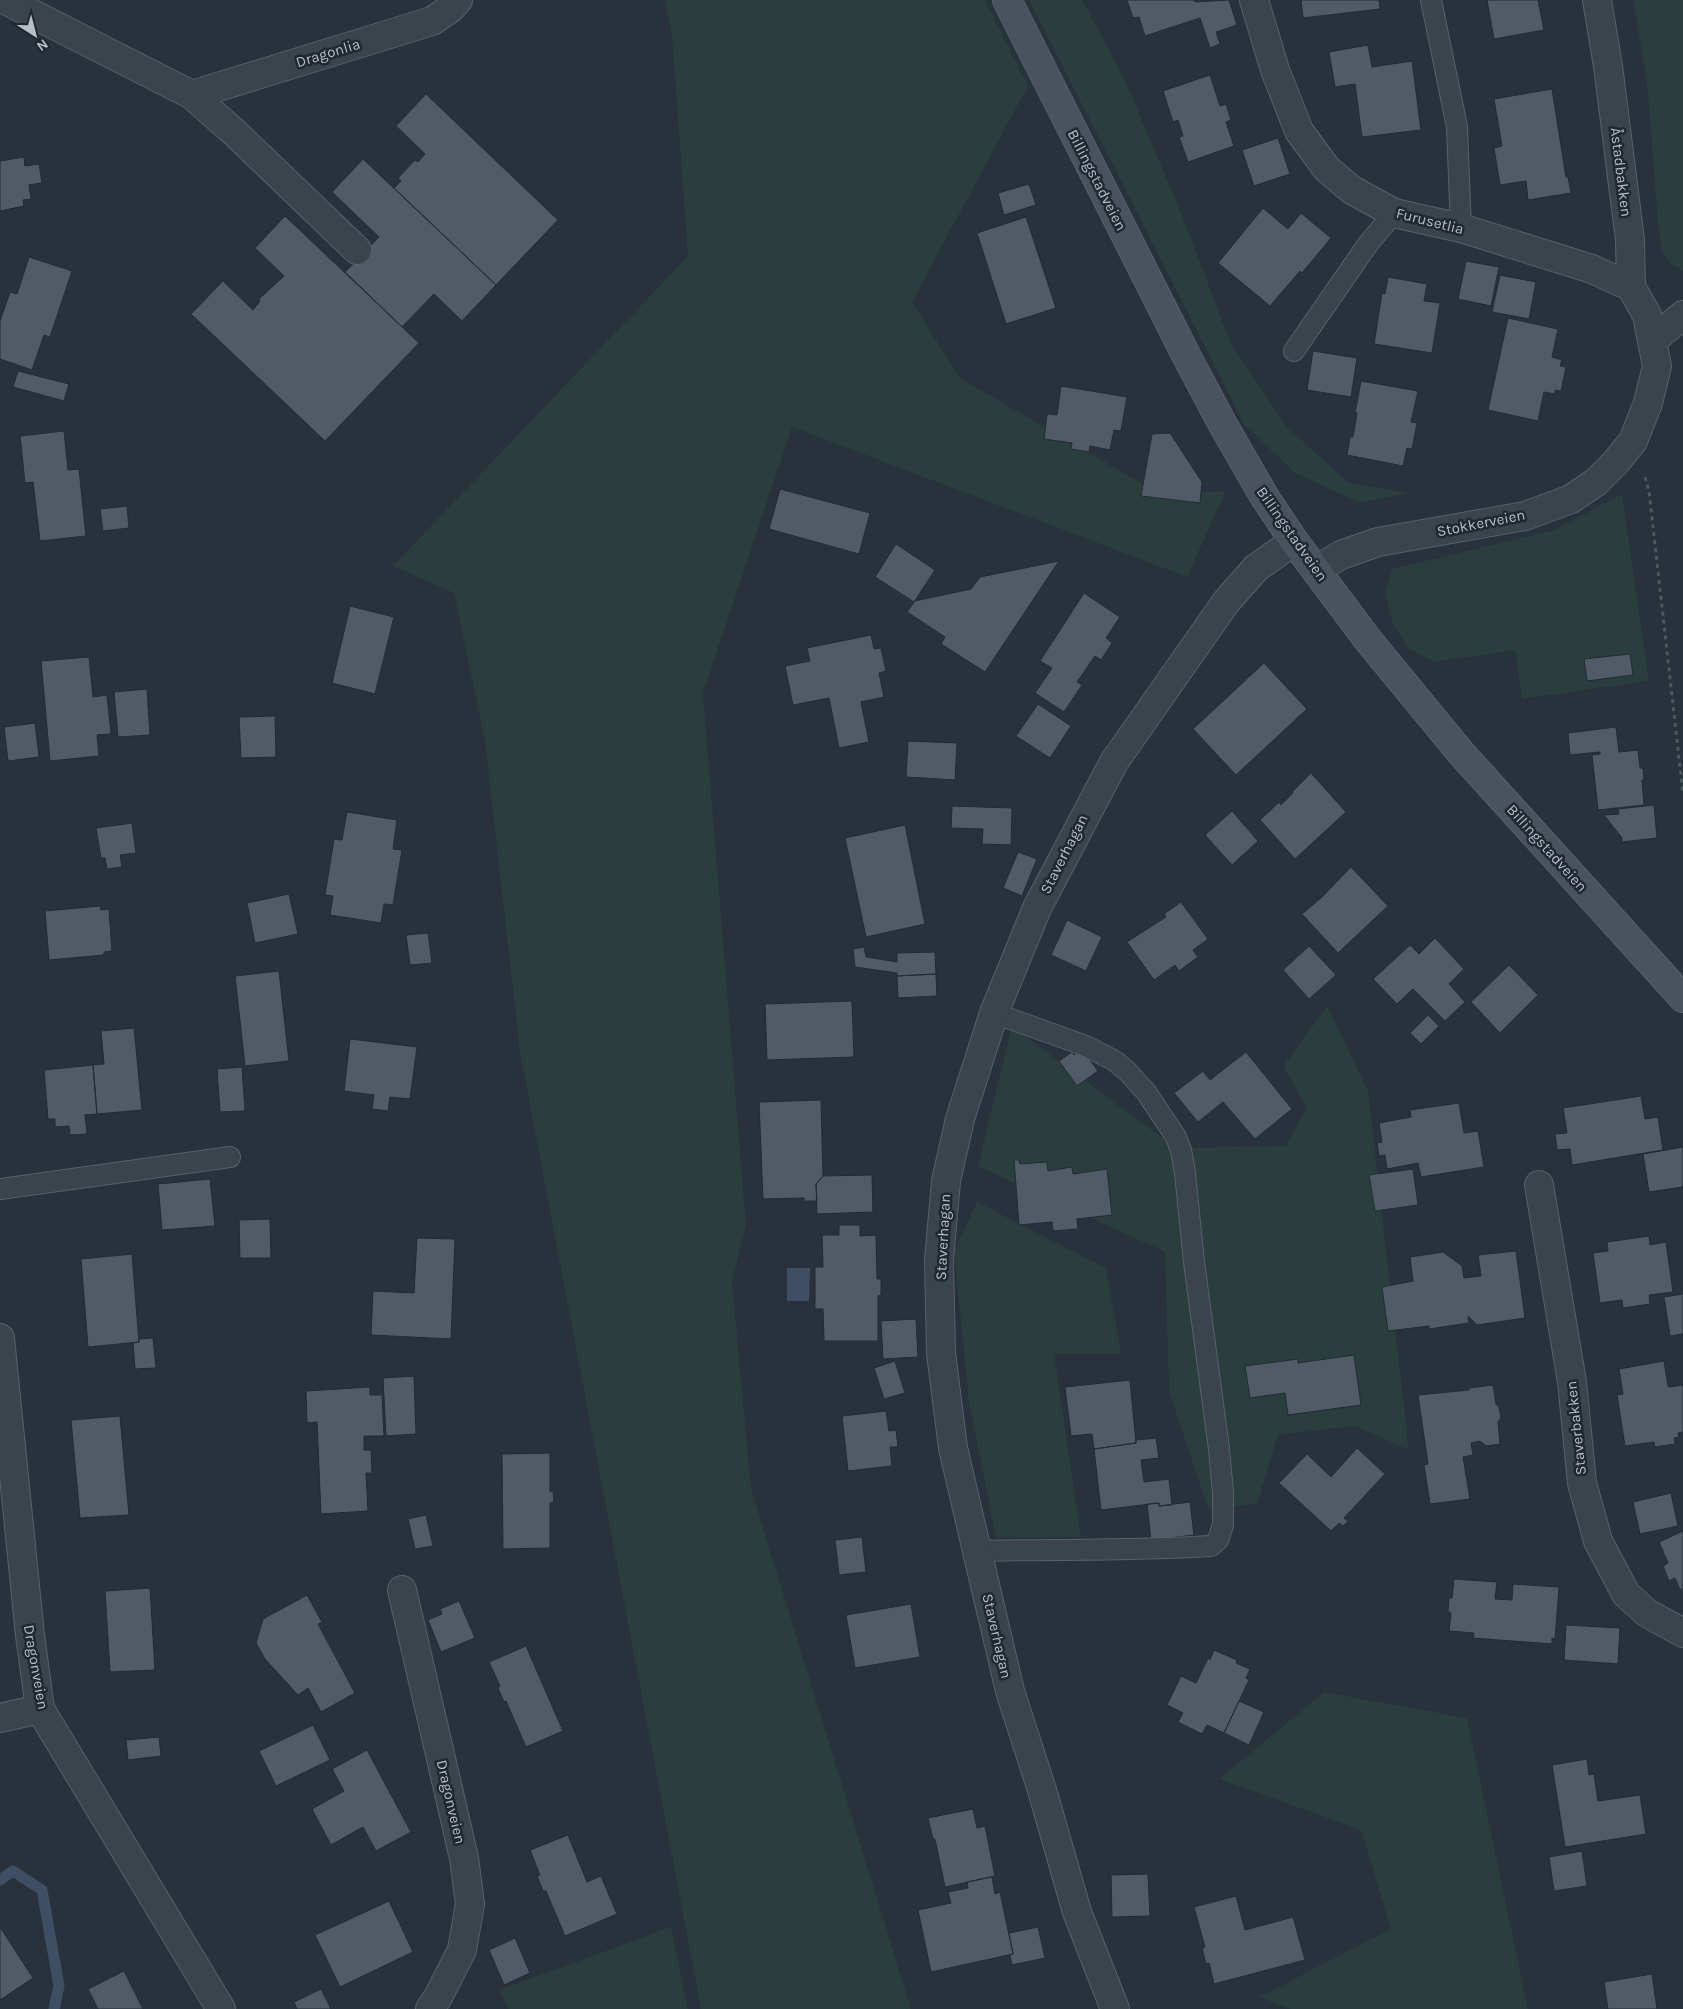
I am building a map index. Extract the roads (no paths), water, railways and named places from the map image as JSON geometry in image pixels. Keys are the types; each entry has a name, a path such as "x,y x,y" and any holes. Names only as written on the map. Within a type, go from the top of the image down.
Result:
{"main road":[{"name":"Billingstadveien","path":"1006,0 1222,423 1264,496 1294,541 1368,640 1461,753 1683,998"}],"street":[{"path":"5,0 192,95 235,133 357,250"},
{"name":"Dragonlia","path":"192,95 432,22 451,8 458,0"},
{"name":"Furusetlia","path":"1254,0 1275,70 1299,131 1327,169 1352,190 1394,213 1461,228 1592,269 1631,287"},
{"name":"Åstadbakken","path":"1597,0 1608,66 1628,230 1631,287 1647,315 1653,340"},
{"path":"1653,340 1683,315"},
{"name":"Stokkerveien","path":"1316,570 1341,554 1378,542 1525,516 1572,499 1596,482 1633,441 1648,403 1657,366 1653,340"},
{"name":"Staverhagan","path":"1115,2009 1077,1912 1042,1790 1010,1691 952,1438 941,1352 939,1260 946,1181 960,1119 994,1013 1037,908 1100,786 1114,762 1226,602 1256,568 1294,541"},
{"name":"Staverbakken","path":"1539,1185 1572,1382 1582,1483 1598,1542 1626,1594 1648,1613 1683,1633"},
{"name":"Dragonveien","path":"0,1338 30,1635 40,1709 221,2009"},
{"name":"Dragonveien","path":"402,1590 464,1858 470,1904 462,1950 430,2009"},
{"path":"0,1718 40,1709"}],"lane":[{"path":"1431,0 1457,127 1461,228"},
{"path":"1294,351 1368,244 1394,213"},
{"path":"977,1551 1038,1549 1146,1550 1211,1546 1218,1540 1223,1525 1219,1449 1194,1262 1185,1173 1181,1150 1176,1136 1146,1092 1115,1061 1086,1046 994,1013"},
{"path":"0,1189 230,1157"}],"water":[{"path":"787,1268 810,1268 809,1301 787,1301"}],"waterway":[{"path":"0,1880 13,1871 42,1890 59,1986 54,2009"}]}
